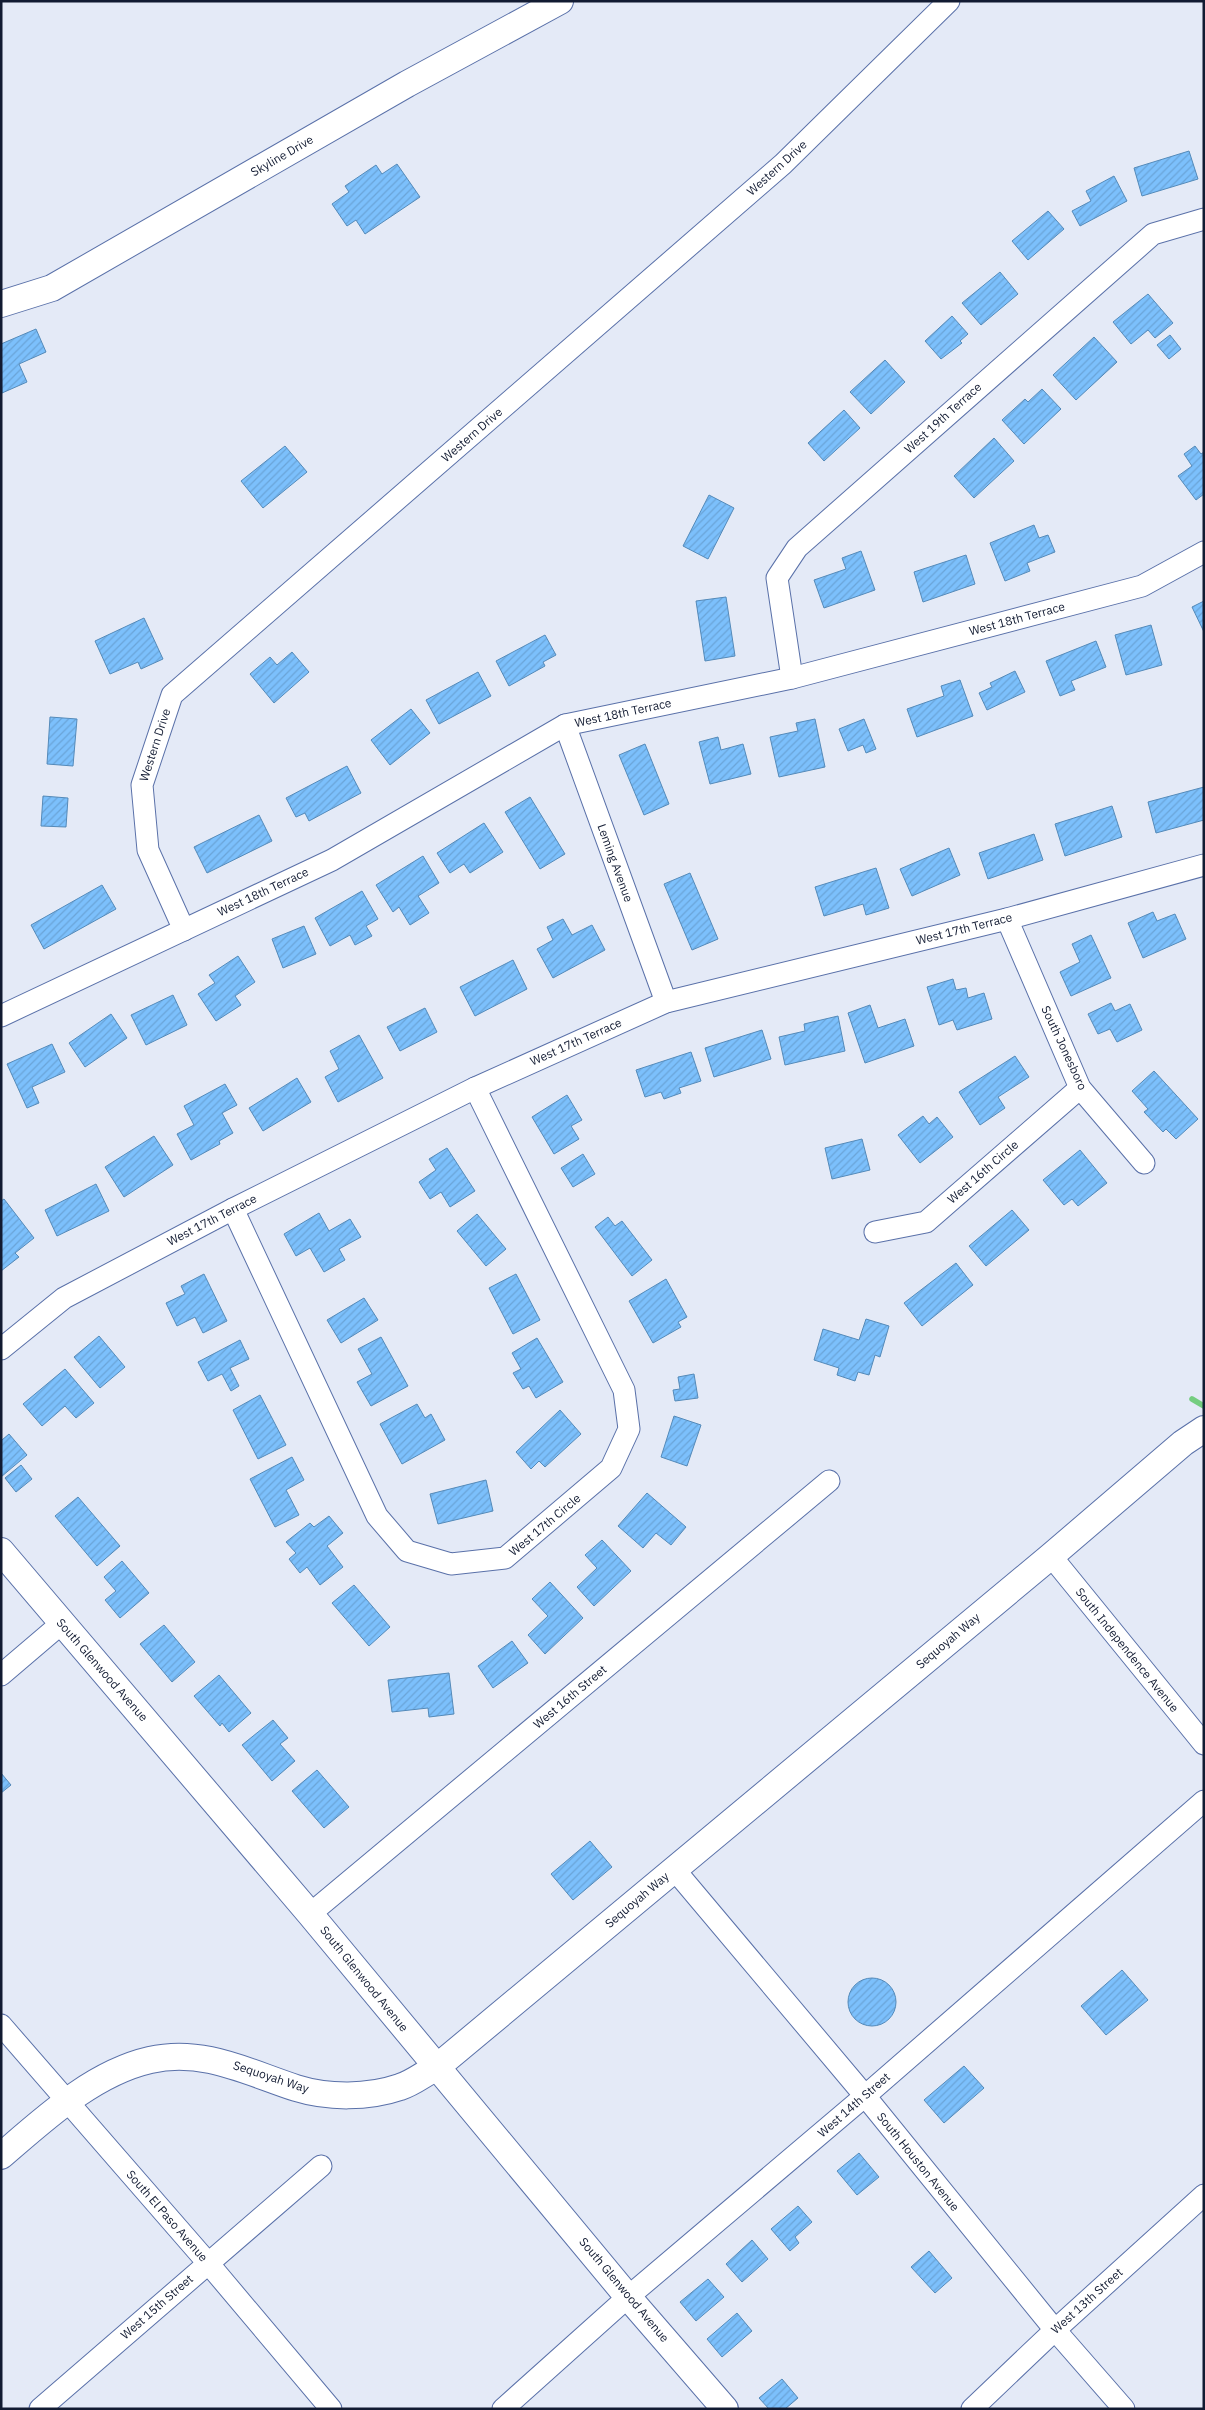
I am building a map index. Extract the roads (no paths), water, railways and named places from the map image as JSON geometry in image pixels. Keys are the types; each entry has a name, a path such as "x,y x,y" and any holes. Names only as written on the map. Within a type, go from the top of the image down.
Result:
{"street":[{"name":"Skyline Drive","path":"1,304 60,284 390,94 560,1"},
{"name":"Western Drive","path":"184,930 148,850 142,785 172,695 783,164 949,1"},
{"name":"West 19th Terrace","path":"792,678 777,578 797,548 1153,234 1204,219"},
{"name":"West 18th Terrace","path":"1,1016 332,860 565,725 792,678 1142,586 1204,552"},
{"name":"Leming Avenue","path":"565,725 666,1002"},
{"name":"West 17th Terrace","path":"1,1349 64,1298 233,1209 474,1088 666,1002 1007,919 1204,866"},
{"name":"South Jonesboro","path":"1007,919 1080,1088 1144,1163"},
{"name":"West 17th Circle","path":"233,1209 377,1516 408,1551 451,1564 505,1558 611,1468 629,1429 624,1390 474,1088"},
{"name":"West 16th Circle","path":"875,1232 926,1222 1080,1088"},
{"name":"Sequoyah Way","path":"1,2156 68,2102 107,2076 149,2060 181,2056 216,2060 297,2088 331,2094 368,2094 401,2087 437,2067 1051,1556 1183,1443 1204,1429"},
{"name":"West 16th Street","path":"310,1914 829,1481"},
{"name":"South Glenwood Avenue","path":"1,1551 310,1914 628,2297 725,2409"},
{"name":"South Independence Avenue","path":"1051,1556 1204,1744"},
{"path":"1,1675 62,1623"},
{"name":"West 14th Street","path":"503,2409 628,2297 865,2096 1204,1801"},
{"name":"South Houston Avenue","path":"674,1869 865,2096 1055,2330 1124,2409"},
{"name":"South El Paso Avenue","path":"1,2025 208,2263 331,2409"},
{"name":"West 15th Street","path":"40,2409 320,2166"},
{"name":"West 13th Street","path":"972,2409 1055,2330 1204,2195"}],"waterway":[{"path":"1192,1399 1204,1406"}]}
